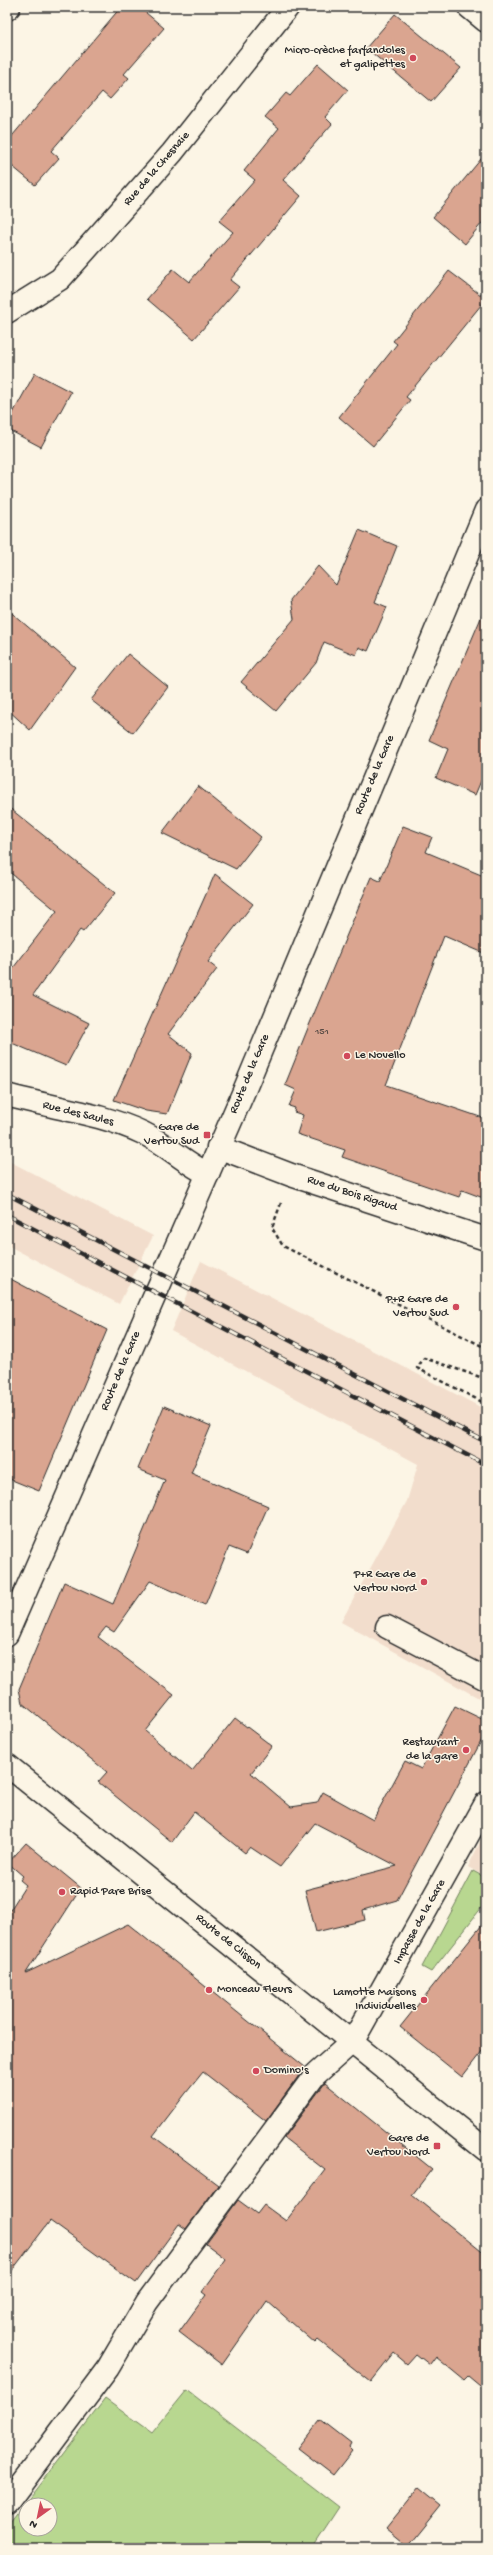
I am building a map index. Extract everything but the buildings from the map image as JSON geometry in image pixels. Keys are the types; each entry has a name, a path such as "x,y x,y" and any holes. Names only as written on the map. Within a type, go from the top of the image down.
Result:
{"main road":[{"name":"Rue de la Chesnaie","path":"7,312 60,279 172,153 288,7"},
{"path":"469,7 486,21"},
{"name":"Route de la Gare","path":"7,1634 208,1174 218,1147 486,510"},
{"name":"Rue des Saules","path":"7,1095 41,1105 103,1118 144,1133 208,1174"},
{"name":"Rue du Bois Rigaud","path":"218,1147 291,1175 486,1239"},
{"path":"387,1627 486,1679"},
{"name":"Route de Clisson","path":"7,1765 486,2150"},
{"name":"Impasse de la Gare","path":"7,2503 108,2368 147,2302 316,2075 353,2042 486,1803"}],"path":[{"path":"291,1175 272,1228 283,1246 486,1348"},
{"path":"486,1379 424,1358 417,1368 486,1404"}],"shaded area":[{"path":"7,1160 153,1236 119,1304 7,1245"},
{"path":"201,1261 486,1410 486,1702 341,1622 407,1501 418,1464 171,1331"},
{"path":"486,1830 486,1877 468,1867"}],"green space":[{"path":"473,1871 486,1878 486,1902 431,1972 422,1967"},
{"path":"187,2390 339,2507 312,2548 7,2548 7,2527 18,2513 18,2537 58,2537 58,2497 30,2497 105,2399 152,2433"}],"railway":[{"path":"7,1194 486,1442"},
{"path":"7,1215 486,1465"}],"place":[{"name":"Micro-crèche farfandoles et galipettes","path":"413,58"},
{"name":"Le Novello","path":"347,1056"},
{"name":"Gare de Vertou Sud","path":"207,1135"},
{"name":"P+R Gare de Vertou Sud","path":"456,1307"},
{"name":"P+R Gare de Vertou Nord","path":"424,1582"},
{"name":"Restaurant de la gare","path":"466,1750"},
{"name":"Rapid Pare Brise","path":"62,1892"},
{"name":"Monceau Fleurs","path":"209,1990"},
{"name":"Lamotte Maisons Individuelles","path":"424,2000"},
{"name":"Domino's","path":"256,2071"},
{"name":"Gare de Vertou Nord","path":"437,2146"}]}
